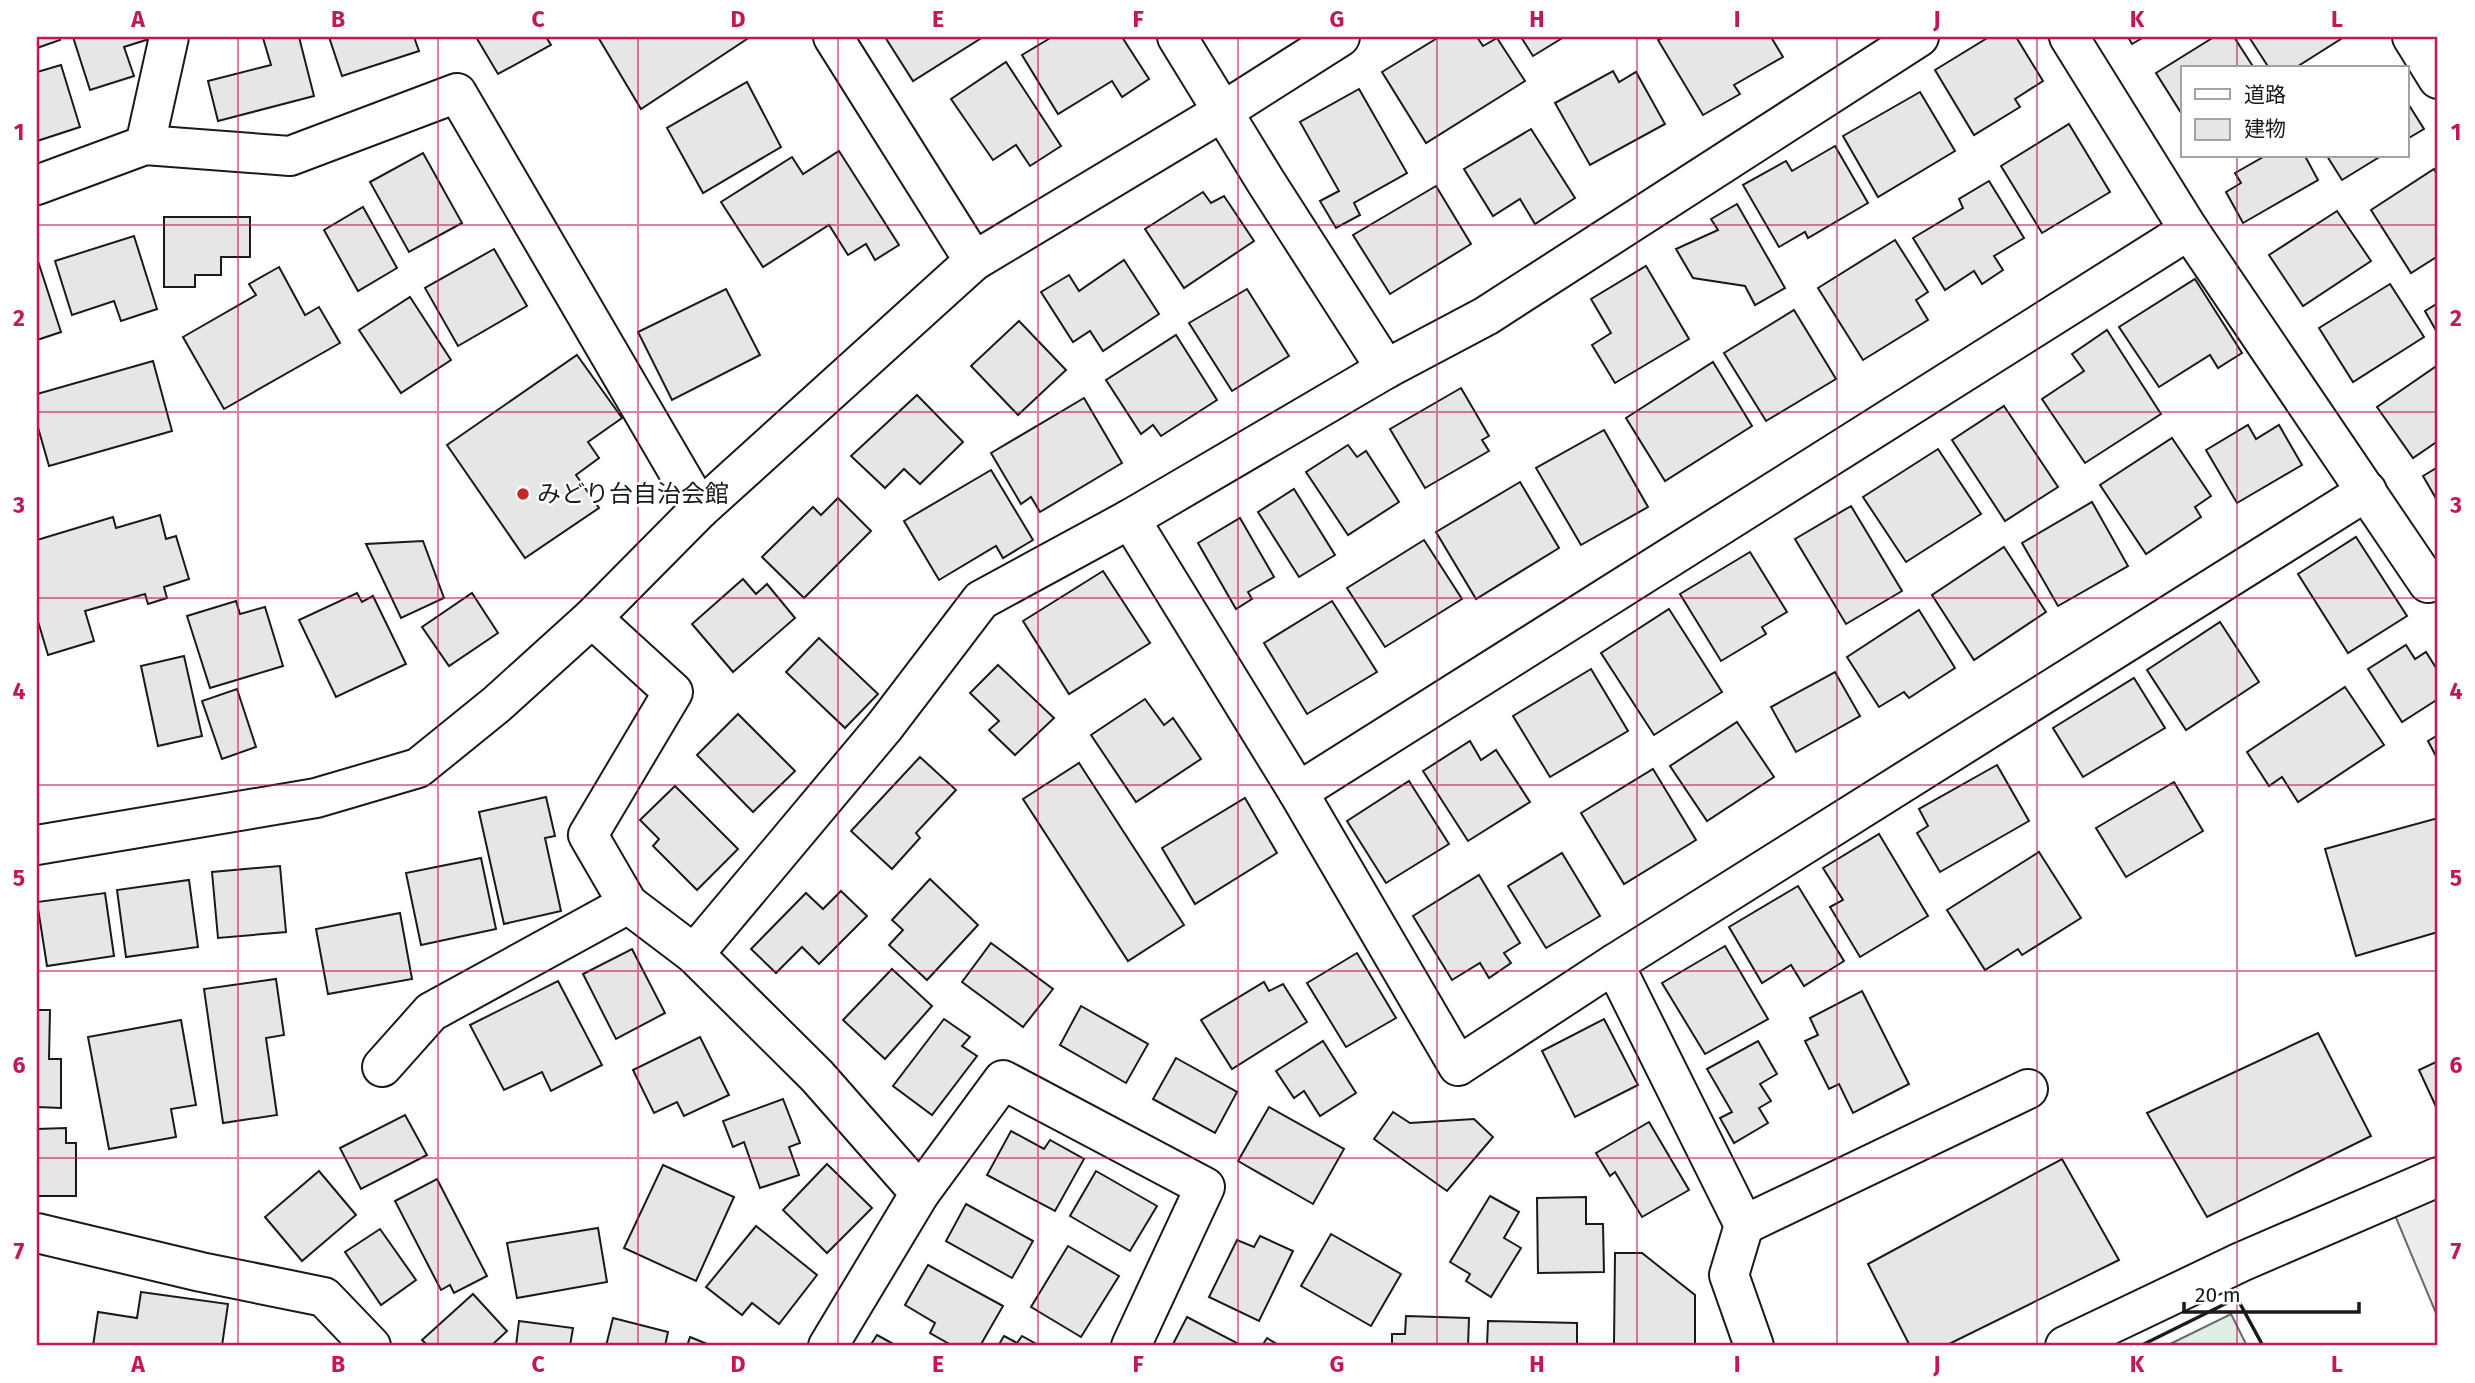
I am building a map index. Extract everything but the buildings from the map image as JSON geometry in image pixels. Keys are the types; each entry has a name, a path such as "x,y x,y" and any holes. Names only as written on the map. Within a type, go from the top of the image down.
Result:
{"street":[{"path":"145,145 169,37"},
{"path":"833,37 974,261"},
{"path":"1177,37 1386,369"},
{"path":"37,845 316,797 418,768 497,704 592,618 700,509 974,261 1222,112 1340,37"},
{"path":"694,954 885,726 981,600 1130,519 1386,369 1486,316 1919,37"},
{"path":"2069,37 2189,230 2428,583 2438,579"},
{"path":"2419,39 2438,79"},
{"path":"37,185 145,145 290,156 457,93 700,509"},
{"path":"1298,792 2189,230"},
{"path":"1130,519 1298,792 1458,1066 1614,964 2367,491"},
{"path":"592,618 673,692 588,835 628,904 694,954 817,1076 920,1193"},
{"path":"382,1067 432,1012 628,904"},
{"path":"1614,964 1744,1225 1729,1275 1754,1346"},
{"path":"828,1346 920,1193 1003,1080 1205,1187 1131,1346"},
{"path":"1744,1225 2028,1089"},
{"path":"2065,1346 2241,1262 2438,1177"},
{"path":"37,1233 201,1272 324,1297 371,1346"}],"green space":[{"path":"2231,1314 2247,1346 2166,1346"}],"shaded area":[{"path":"2438,1195 2438,1318 2394,1213"}],"wall":[{"path":"2140,1346 2237,1298 2263,1346"}],"place":[{"name":"みどり台自治会館","path":"523,494"}]}
